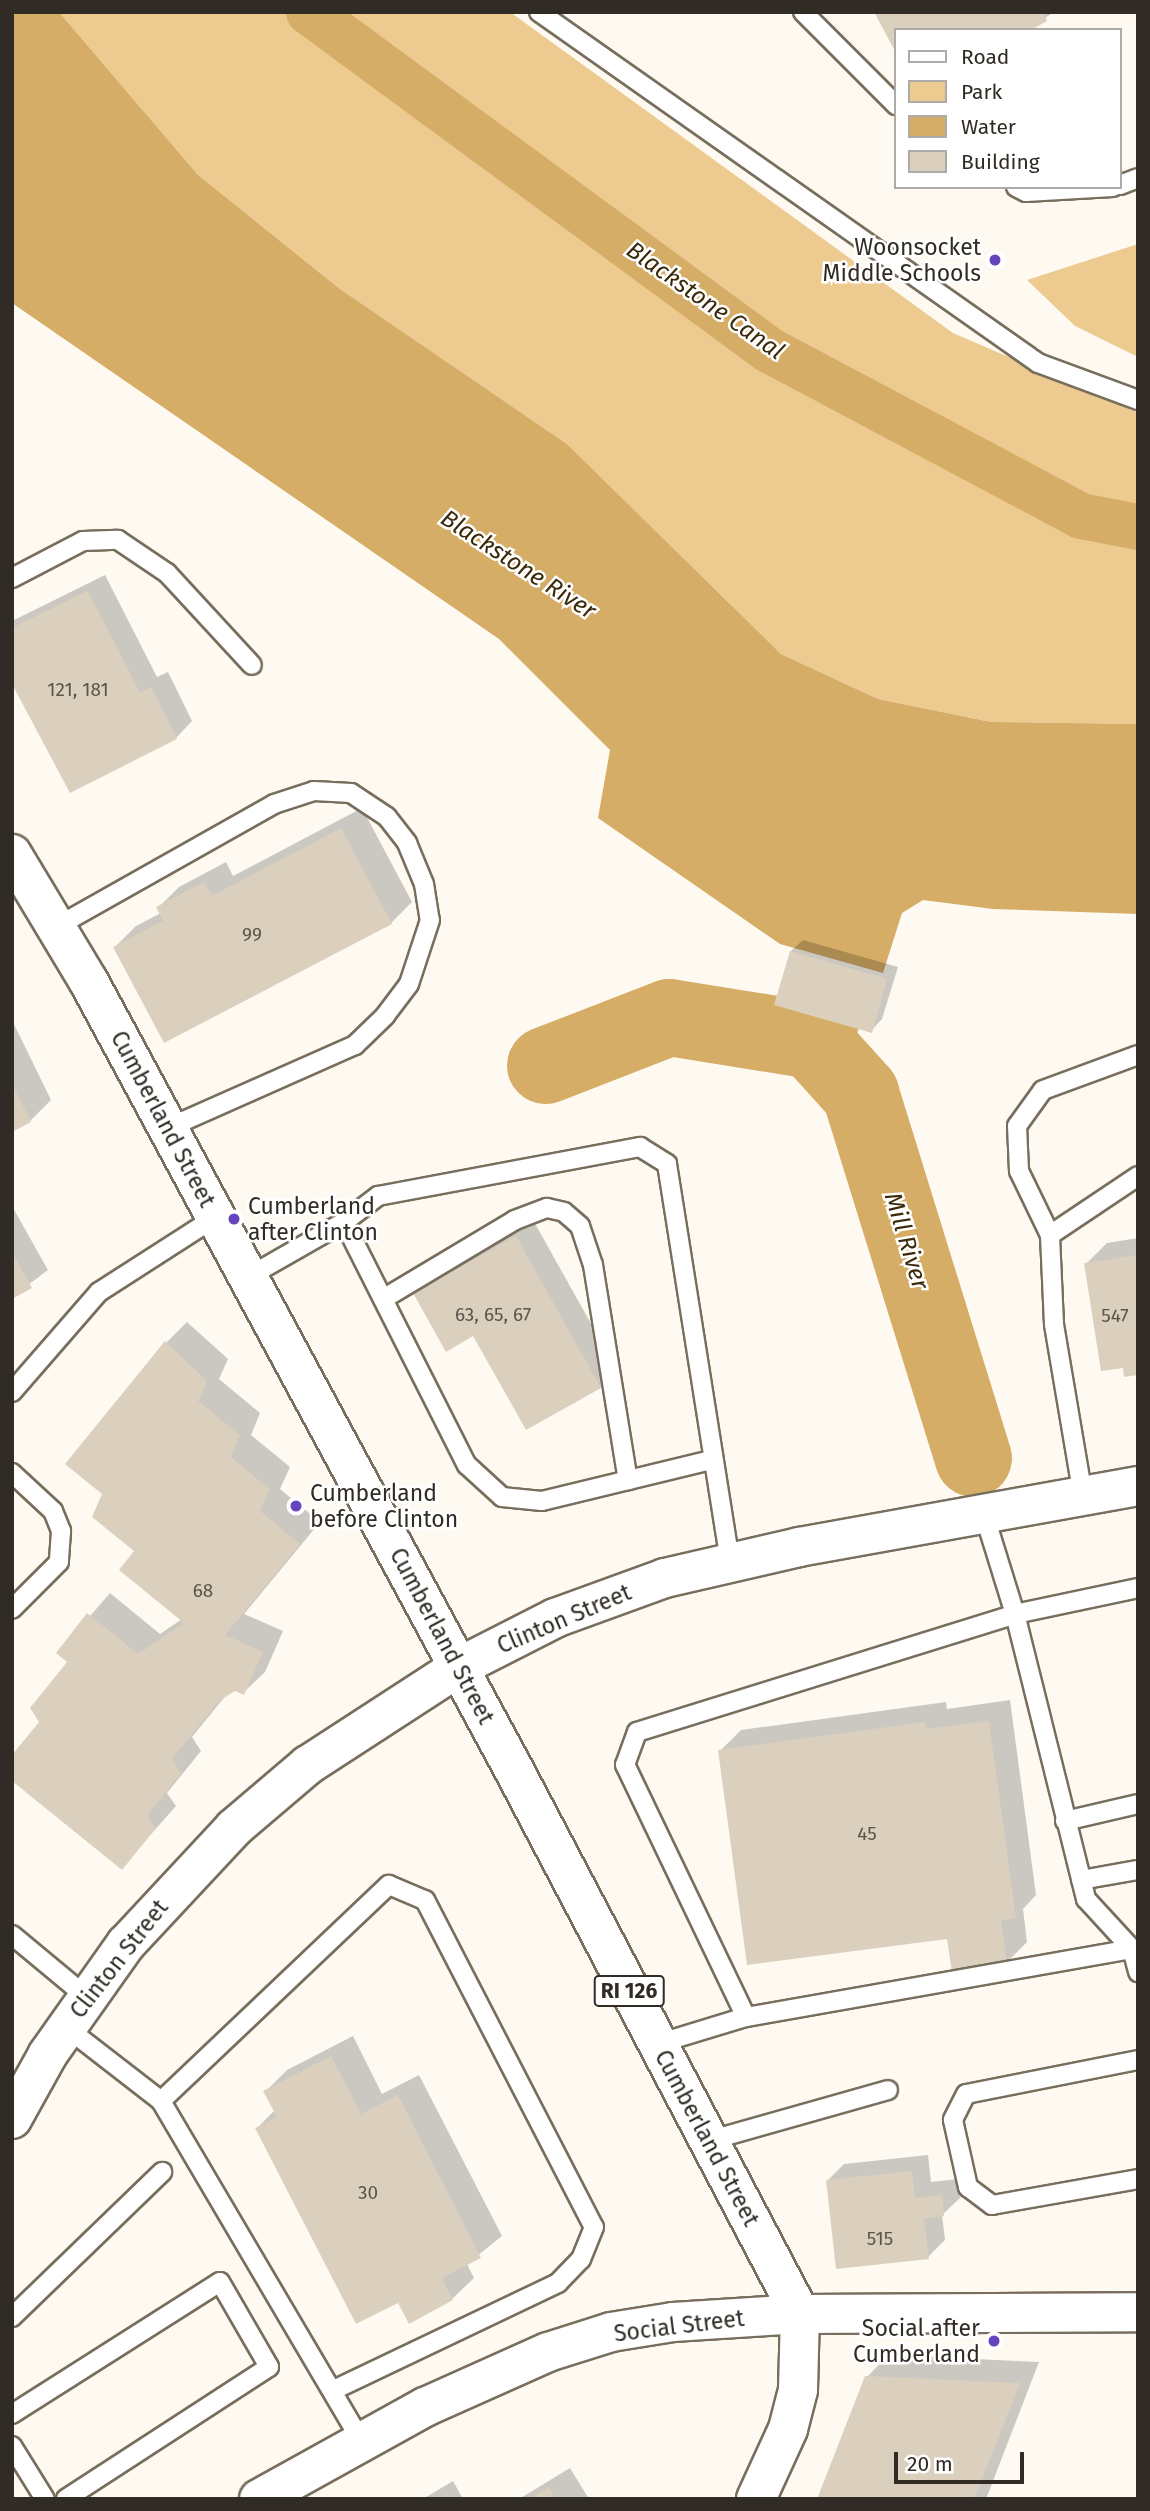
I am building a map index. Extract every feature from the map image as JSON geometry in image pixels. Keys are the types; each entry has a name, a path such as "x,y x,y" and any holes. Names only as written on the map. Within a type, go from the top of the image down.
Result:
{"main road":[{"name":"Cumberland Street","path":"12,854 168,1128 458,1667 800,2314"},
{"name":"Clinton Street","path":"12,2119 77,2012 161,1902 234,1828 309,1765 458,1667 601,1599 730,1563 1138,1486"},
{"name":"Social Street","path":"259,2499 360,2439 548,2352 611,2332 673,2322 800,2314 1138,2312"},
{"path":"756,2499 788,2429 795,2403 800,2314"}],"lane":[{"path":"539,12 1038,363 1138,400"},
{"path":"803,12 894,103"},
{"path":"1020,189 1026,192 1078,189"},
{"path":"12,578 83,541 118,540 167,573 252,665"},
{"path":"56,928 274,804 314,791 351,793 387,817 407,843 424,884 430,920 409,985 385,1016 355,1045 168,1128"},
{"path":"1083,1496 1054,1324 1050,1235 1019,1171 1017,1126 1043,1090 1138,1055"},
{"path":"248,1277 344,1222 378,1196 640,1147 667,1164 730,1563"},
{"path":"1050,1235 1138,1176"},
{"path":"383,1299 514,1220 547,1208 564,1213 580,1226 593,1265 628,1480"},
{"path":"12,1392 99,1292 216,1217"},
{"path":"344,1222 467,1465 502,1497 542,1501 712,1460"},
{"path":"12,1473 52,1511 61,1531 59,1562 12,1609"},
{"path":"984,1514 1015,1614 1086,1899 1132,1949 1138,1972"},
{"path":"755,2015 625,1765 638,1732 1015,1614 1138,1588"},
{"path":"1065,1821 1138,1804"},
{"path":"1081,1880 1138,1870"},
{"path":"161,2101 389,1885 425,1900 594,2227 581,2259 558,2283 334,2390"},
{"path":"12,1935 77,2012 161,2101 334,2390 360,2439"},
{"path":"657,2044 755,2015 1132,1949"},
{"path":"1138,2060 966,2094 953,2120 968,2188 992,2205 1138,2179"},
{"path":"708,2141 888,2090"},
{"path":"12,2317 162,2172"},
{"path":"12,2414 220,2282 269,2367 66,2499"},
{"path":"12,2446 45,2499"}],"green space":[{"path":"59,12 510,12 953,333 1138,413 1138,724 991,722 878,699 781,654 567,444 340,289 198,175"},
{"path":"1138,244 1138,357 1075,326 1027,280"}],"water":[{"name":"Blackstone River","path":"12,12 59,12 198,175 340,289 567,444 781,654 878,699 991,722 1138,724 1138,914 993,909 923,900 902,913 883,973 780,944 598,818 610,750 499,639 12,303"}],"building":[{"path":"874,12 1043,12 1047,21 1035,28 894,28 894,49"},
{"path":"88,591 140,693 151,687 177,739 70,793 12,684 12,628"},
{"path":"341,828 392,924 164,1043 113,947 163,921 156,907 204,882 212,896"},
{"path":"790,951 887,979 872,1033 774,1005"},
{"path":"12,1084 31,1122 12,1132"},
{"path":"516,1236 601,1388 526,1430 473,1336 446,1352 413,1293"},
{"path":"12,1252 32,1288 12,1299"},
{"path":"1138,1255 1138,1375 1124,1377 1123,1368 1101,1371 1084,1263"},
{"path":"165,1341 207,1381 198,1401 240,1435 231,1457 269,1489 260,1511 300,1544 225,1635 263,1652 244,1695 235,1691 219,1701 172,1759 181,1773 147,1816 156,1828 122,1870 12,1781 12,1755 39,1722 30,1708 67,1662 56,1653 87,1613 138,1654 184,1623 119,1570 134,1551 92,1517 102,1494 65,1464"},
{"path":"989,1721 1016,1918 1001,1920 1007,1965 952,1972 947,1939 747,1965 718,1750 925,1722 926,1729"},
{"path":"331,2056 361,2114 398,2095 481,2258 442,2278 453,2300 409,2324 398,2303 356,2324 255,2128 277,2117 263,2091"},
{"path":"912,2171 915,2198 942,2195 944,2216 924,2219 929,2259 836,2269 826,2180"},
{"path":"865,2376 1020,2383 974,2499 817,2499"},
{"path":"549,2487 555,2499 530,2499"}],"waterway":[{"name":"Blackstone Canal","path":"309,12 769,350 1081,516 1138,527"},
{"path":"545,1065 669,1017 812,1040 821,1019"},
{"name":"Mill River","path":"812,1040 860,1093 973,1458"}],"place":[{"name":"Woonsocket Middle Schools","path":"995,260"},
{"name":"Cumberland after Clinton","path":"234,1219"},
{"name":"Cumberland before Clinton","path":"296,1506"},
{"name":"Social after Cumberland","path":"994,2341"}]}
